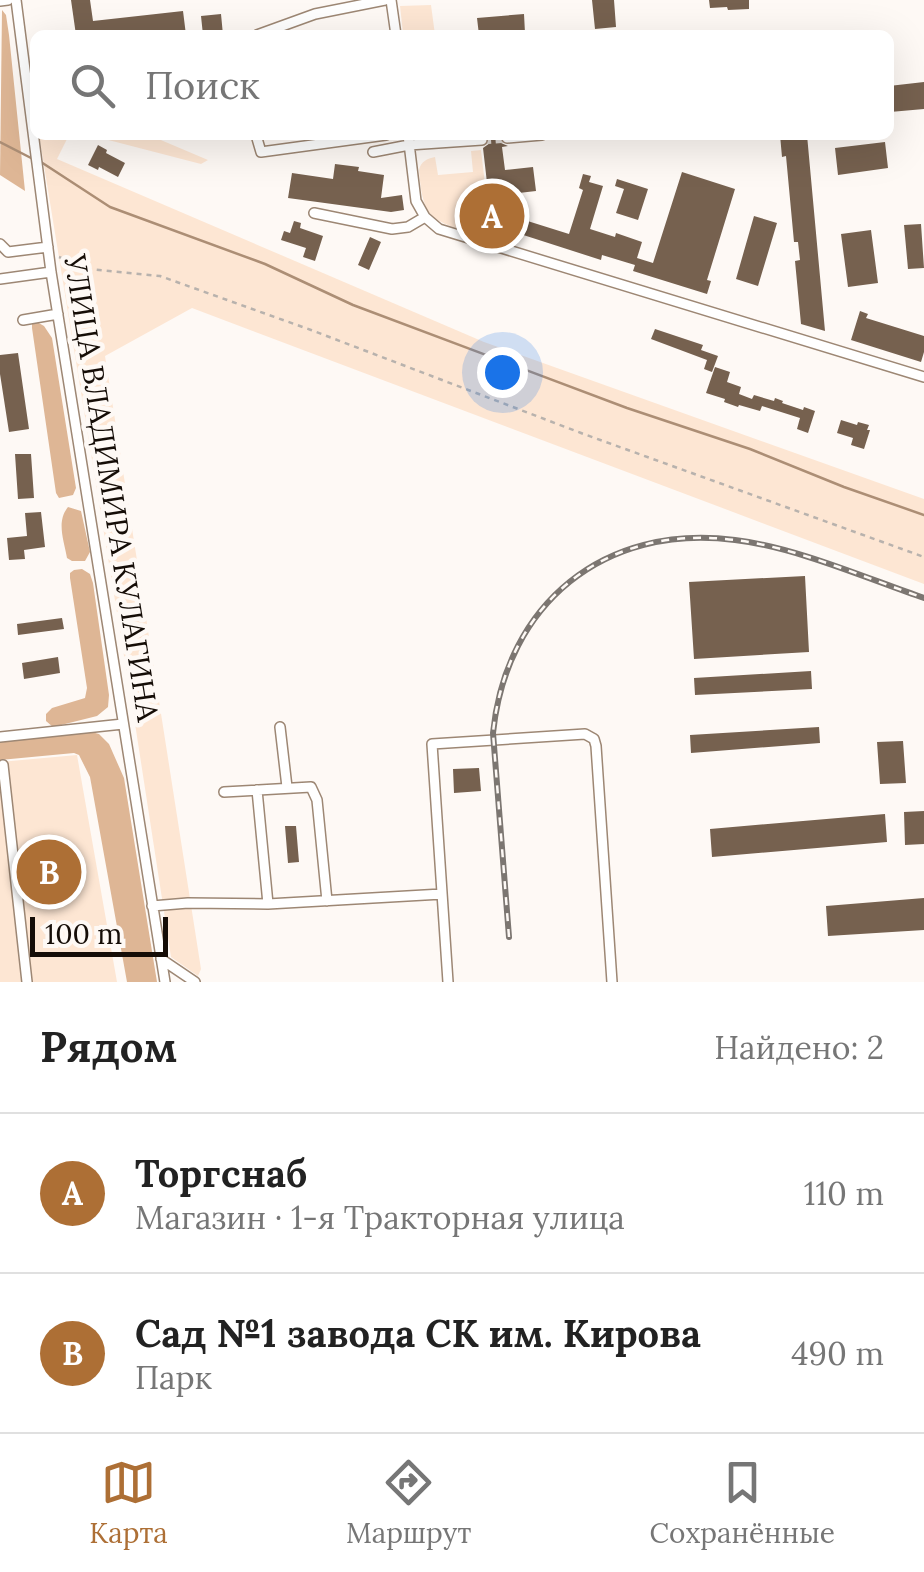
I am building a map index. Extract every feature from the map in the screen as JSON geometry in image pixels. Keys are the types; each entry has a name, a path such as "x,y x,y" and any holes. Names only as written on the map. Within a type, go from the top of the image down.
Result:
{"street":[{"path":"0,1 8,0"},
{"name":"УЛИЦА ВЛАДИМИРА КУЛАГИНА","path":"16,0 30,109"},
{"path":"271,30 314,14 388,0 395,30"},
{"name":"УЛИЦА ВЛАДИМИРА КУЛАГИНА","path":"34,140 51,272 165,982"},
{"path":"257,140 261,152 349,140"},
{"path":"409,140 416,200 425,217 439,229 924,377"},
{"path":"373,152 409,140 482,140"},
{"path":"314,213 392,230 425,217"},
{"path":"0,244 8,252 48,250"},
{"path":"0,280 51,272"},
{"path":"23,320 58,314"},
{"path":"0,737 123,724"},
{"path":"280,727 287,788"},
{"path":"448,982 432,744 590,734 596,746 612,982"},
{"path":"3,765 27,982"},
{"path":"224,792 310,787 315,793 326,902"},
{"path":"258,790 268,904"},
{"path":"152,906 326,902 442,894"},
{"path":"161,959 196,982"}],"path":[{"path":"48,250 90,269 160,276 924,557"}],"shaded area":[{"path":"431,5 434,30 403,30 400,6"},
{"path":"2,10 9,35 25,191 0,175"},
{"path":"40,140 66,140 57,159 484,342 924,499 924,584 192,308 105,356 201,969 198,976 171,957"},
{"path":"108,140 161,140 208,160 201,164"},
{"path":"481,150 489,219 478,236 433,216 423,200 419,170 421,164 435,157 438,175 473,172 471,151"},
{"path":"37,322 52,338 76,488 73,495 59,498 32,328 32,323"},
{"path":"68,507 81,511 90,552 85,561 67,558 62,525"},
{"path":"74,570 90,574 93,583 108,707 97,716 53,727 46,721 46,714 52,708 85,698 87,688 70,578"},
{"path":"88,731 99,734 109,744 124,778 157,982 127,982 90,777 79,755 0,760 0,741"},
{"path":"77,755 117,982 0,982 0,762"}],"building":[{"path":"71,0 90,0 93,21 183,11 185,30 75,30"},
{"path":"592,0 614,0 616,27 595,29"},
{"path":"709,0 749,0 749,9 710,8"},
{"path":"221,14 223,30 202,30 201,16"},
{"path":"524,14 525,30 478,30 477,18"},
{"path":"924,82 924,109 894,112 894,85"},
{"path":"489,140 501,140 508,146 502,147 505,170 533,167 536,191 502,195 505,225 492,226 483,148"},
{"path":"780,140 807,140 825,331 801,324 795,261 800,260 798,242 794,242 786,156 782,157"},
{"path":"885,142 888,168 838,175 835,148"},
{"path":"98,145 125,163 118,177 88,165"},
{"path":"335,164 384,175 381,198 402,195 404,210 391,212 288,198 292,173 333,179"},
{"path":"682,172 735,189 707,280 711,281 707,294 633,271 635,265 602,255 601,260 514,232 518,218 569,234 583,190 579,188 583,174 591,176 589,182 603,186 590,229 642,242 637,258 653,263"},
{"path":"617,179 648,189 638,220 616,213 624,189 615,186"},
{"path":"754,216 777,223 758,286 736,279"},
{"path":"294,221 301,223 300,228 323,236 315,261 303,257 306,248 281,240 284,231 290,233"},
{"path":"921,224 924,268 908,269 904,225"},
{"path":"871,230 878,283 848,287 841,234"},
{"path":"370,237 381,242 369,270 358,265"},
{"path":"860,311 868,314 866,318 924,336 921,362 851,340"},
{"path":"655,329 703,345 701,350 718,356 712,372 704,369 707,360 651,339"},
{"path":"18,353 29,429 9,432 0,355"},
{"path":"715,367 730,372 727,382 741,387 739,394 752,399 754,395 774,401 775,398 815,411 808,433 797,429 800,418 762,406 760,411 738,407 706,393"},
{"path":"841,420 869,425 864,449 851,445 853,438 837,433"},
{"path":"15,454 31,454 34,498 18,499"},
{"path":"41,512 45,547 24,550 25,559 9,560 7,538 27,536 25,513"},
{"path":"805,576 809,652 694,659 689,582"},
{"path":"62,618 64,629 18,635 17,624"},
{"path":"58,657 60,673 24,679 22,663"},
{"path":"811,671 812,689 695,695 694,678"},
{"path":"819,727 820,743 691,753 690,735"},
{"path":"903,741 906,783 880,784 877,742"},
{"path":"479,768 481,791 454,793 453,769"},
{"path":"924,811 924,844 905,845 904,812"},
{"path":"885,814 887,842 712,857 710,829"},
{"path":"285,826 296,826 299,862 288,863"},
{"path":"924,898 924,930 828,936 826,906"}],"waterway":[{"path":"0,142 33,159"},
{"path":"41,162 110,207 265,264 353,305 924,515"}],"railway":[{"path":"509,937 493,733 502,687 518,646 541,611 570,582 604,560 644,545 688,538 735,540 806,556 924,598"}],"place":[{"name":"Торгснаб","path":"492,216"},
{"name":"Сад №1 завода СК им. Кирова","path":"49,872"}]}
